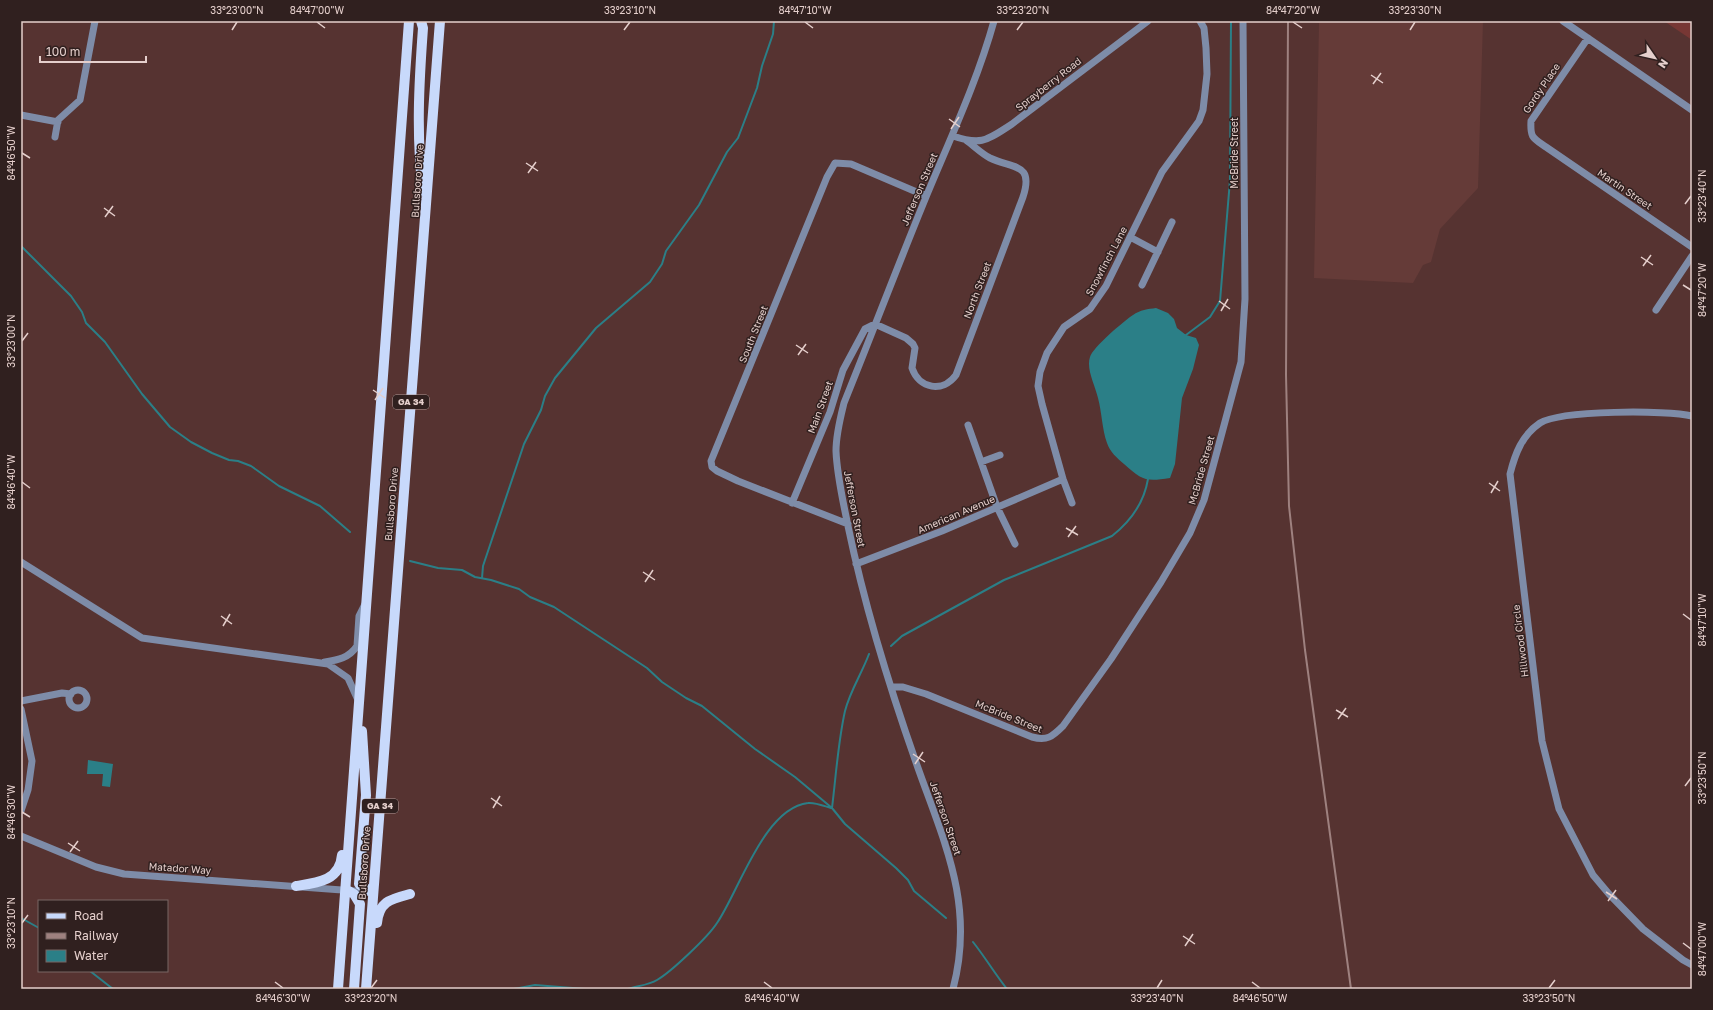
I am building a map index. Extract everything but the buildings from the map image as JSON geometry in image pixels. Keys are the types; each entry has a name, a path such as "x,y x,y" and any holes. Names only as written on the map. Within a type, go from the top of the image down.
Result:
{"main road":[{"name":"Bullsboro Drive","path":"338,989 409,21"},
{"path":"421,21 423,28 418,102 418,138 426,213"},
{"name":"Bullsboro Drive","path":"366,989 372,892 440,21"},
{"path":"360,701 366,794 359,884 372,892"},
{"path":"296,886 319,882 327,879 337,871 342,858 343,836 350,818"},
{"path":"346,890 354,894 360,904 354,989"},
{"path":"368,962 375,940 378,913 380,909 385,903 410,894"}],"street":[{"path":"55,137 58,120 80,100 95,21"},
{"name":"Jefferson Street","path":"953,989 961,936 959,897 940,825 916,762 872,626 856,564 838,479 836,450 838,429 844,403 926,196 953,136 986,50 994,21"},
{"name":"Sprayberry Road","path":"953,136 967,141 979,142 992,137 1012,124 1148,21"},
{"name":"Snowfinch Lane","path":"1072,502 1063,479 1042,404 1038,386 1040,372 1047,353 1064,327 1090,309 1097,301 1106,286 1162,172 1199,120 1203,110 1207,74 1204,28 1200,21"},
{"name":"McBride Street","path":"892,687 903,687 926,694 1032,737 1043,740 1055,734 1064,726 1111,659 1161,582 1190,533 1204,500 1241,362 1244,334 1244,21"},
{"path":"1563,21 1692,110"},
{"name":"Gordy Place","path":"1546,147 1533,138 1530,133 1531,121 1588,38"},
{"path":"21,115 58,122"},
{"name":"North Street","path":"875,324 906,338 913,344 915,353 912,368 919,379 926,384 935,387 944,386 952,381 956,375 1023,197 1027,179 1025,173 1020,169 988,157 967,141"},
{"name":"Martin Street","path":"1546,147 1692,247"},
{"name":"South Street","path":"848,524 792,503 718,471 712,467 712,461 827,177 835,163 851,164 926,196"},
{"path":"1142,285 1172,222"},
{"path":"1130,237 1158,252"},
{"path":"1656,310 1692,256"},
{"name":"Main Street","path":"792,503 830,412 843,370 865,329 875,324"},
{"name":"Hillwood Circle","path":"1692,416 1659,412 1629,412 1555,417 1541,423 1526,435 1515,454 1510,474 1542,741 1560,809 1593,875 1614,900 1643,929 1683,960 1692,965"},
{"path":"968,425 997,507 1015,544"},
{"path":"981,462 1000,454"},
{"name":"American Avenue","path":"856,564 942,532 1063,479"},
{"path":"22,566 142,638 328,664 348,678 352,683 360,701"},
{"path":"313,662 339,660 354,650 357,646 359,616 367,598"},
{"path":"21,701 62,693 71,694"},
{"path":"21,709 32,761 28,790 21,811"},
{"name":"Matador Way","path":"21,836 96,867 124,874 372,892"}],"shaded area":[{"path":"1305,21 1483,21 1478,188 1440,229 1431,262 1423,265 1413,283 1314,278 1319,23"},
{"path":"1664,21 1692,21 1692,40"}],"water":[{"path":"1156,308 1168,313 1174,319 1177,328 1186,335 1196,338 1199,345 1193,369 1182,398 1175,464 1170,478 1149,480 1135,474 1116,457 1110,449 1105,438 1097,393 1090,372 1089,362 1092,353 1109,334 1138,312"},
{"path":"88,760 113,764 110,787 102,786 103,774 87,774"}],"waterway":[{"path":"482,578 483,566 524,444 541,410 545,396 555,378 596,328 650,282 662,264 666,251 699,205 727,152 738,138 757,88 762,66 773,34 774,21"},
{"path":"1186,335 1210,317 1220,301 1230,180 1231,21"},
{"path":"21,246 71,296 82,312 86,323 105,342 142,394 170,427 191,442 229,460 238,461 251,466 279,486 320,506 350,532"},
{"path":"891,646 902,636 1004,580 1112,536 1131,518 1136,511 1140,504 1148,479"},
{"path":"410,561 438,568 462,570 475,577 491,580 519,589 530,597 554,607 647,668 662,682 686,698 702,706 755,749 795,777 832,808 845,824 908,880 914,891 946,918"},
{"path":"832,808 845,711 850,696 869,654"},
{"path":"628,989 657,980 680,962 706,937 717,923 754,853 778,819 792,808 808,803 831,808"},
{"path":"21,918 38,927"},
{"path":"973,942 1007,989"},
{"path":"91,972 113,989"},
{"path":"514,989 535,985 585,989"}],"railway":[{"path":"1288,21 1286,375 1289,506 1305,650 1351,989"}]}
